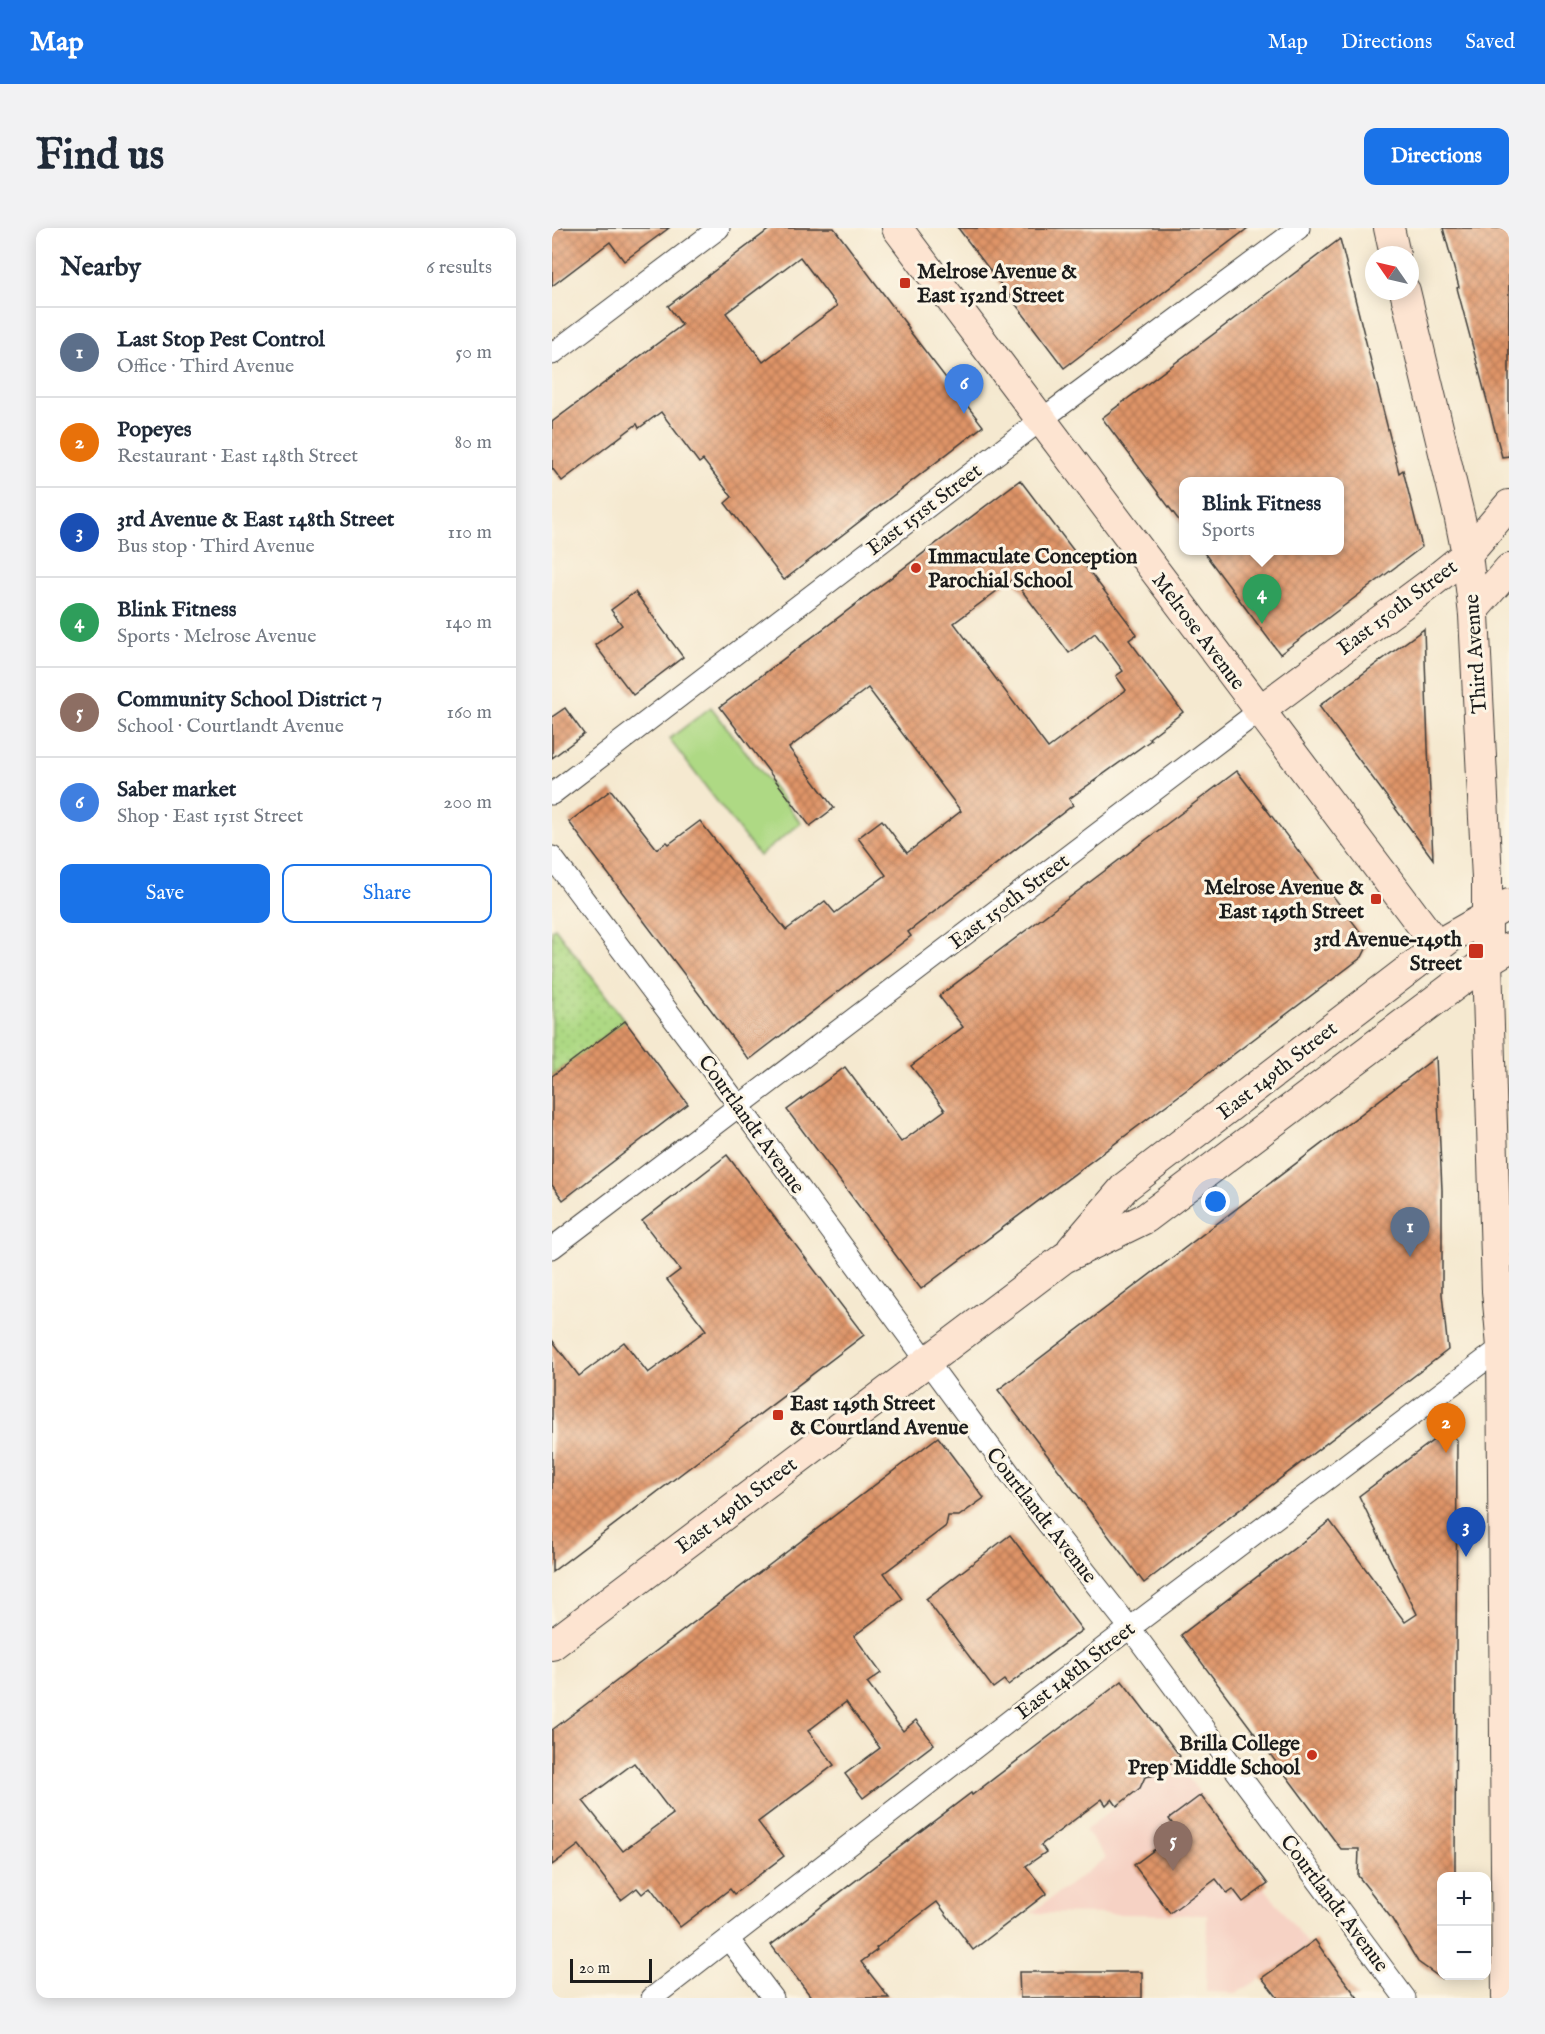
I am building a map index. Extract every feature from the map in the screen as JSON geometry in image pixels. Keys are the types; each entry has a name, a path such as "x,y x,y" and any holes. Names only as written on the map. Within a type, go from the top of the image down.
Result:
{"main road":[{"name":"Melrose Avenue","path":"897,228 1438,947"},
{"path":"1389,228 1393,246"},
{"name":"Third Avenue","path":"1407,300 1467,554 1474,609 1487,879 1498,910 1498,955 1489,1003 1497,1291 1502,1347"},
{"name":"East 150th Street","path":"1259,711 1467,554 1509,505"},
{"path":"1474,609 1509,569"},
{"name":"East 149th Street","path":"1064,1258 1125,1187 1438,947 1498,910"},
{"name":"East 149th Street","path":"552,1645 1064,1258 1146,1218 1498,955"},
{"path":"1502,1347 1508,1998"}],"street":[{"path":"552,354 719,228"},
{"name":"East 151st Street","path":"552,794 1041,420 1299,228"},
{"name":"East 150th Street","path":"552,1248 1259,711"},
{"name":"Courtlandt Avenue","path":"552,857 740,1106 926,1362 1033,1505 1130,1628 1405,1998"},
{"name":"East 148th Street","path":"652,1998 1130,1628 1502,1347"},
{"path":"729,1940 773,1998"}],"shaded area":[{"path":"1175,1760 1268,1884 1264,1887 1308,1944 1262,1978 1237,1993 1206,1992 1207,1915 1031,1913 1106,1858 1085,1830 1140,1788 1143,1782"}],"green space":[{"path":"711,707 801,823 759,856 669,739"},
{"path":"555,928 625,1021 552,1076 552,930"}],"building":[{"path":"552,228 669,228 624,261 610,242 552,286"},
{"path":"771,228 834,228 983,426 784,580 725,503 732,497 703,460 699,463 661,412 639,428 637,424 562,481 552,468 552,422 682,325 668,306","holes":["800,257 837,306 763,362 726,313"]},
{"path":"958,228 1248,228 1064,368"},
{"path":"1443,228 1509,228 1509,456 1502,457"},
{"path":"1340,239 1399,473 1403,470 1422,547 1280,654 1206,555 1344,555 1344,477 1179,477 1179,520 1102,418"},
{"path":"1020,480 1137,634 1129,640 1183,712 1149,738 1151,740 1069,799 1073,805 908,932 911,936 749,1060 569,822 611,790 657,849 667,842 669,844 700,821 786,930 825,901 835,913 886,875 858,838 882,820 907,853 961,811 868,688 789,748 834,808 810,826 720,707","holes":["1013,579 1069,653 1095,633 1123,671 1116,676 1126,690 1048,748 954,623"]},
{"path":"635,592 683,657 633,695 595,645 622,625 611,610"},
{"path":"1424,629 1428,747 1433,859 1319,706"},
{"path":"565,708 584,734 552,758 552,717"},
{"path":"1237,771 1369,943 1362,957 921,1289 787,1110 845,1067 901,1142 945,1110 911,1066 963,1027 939,996"},
{"path":"625,1021 688,1104 563,1200 552,1185 552,1076"},
{"path":"1436,1057 1442,1190 1442,1294 1448,1350 1144,1583 998,1390"},
{"path":"727,1155 864,1335 552,1572 552,1340 579,1376 624,1342 648,1373 706,1330 667,1280 680,1270 642,1221"},
{"path":"1447,1430 1457,1440 1455,1872 1437,1872 1437,1975 1418,1962 1392,1919 1358,1876 1359,1849 1341,1849 1181,1635 1330,1521 1405,1622 1417,1614 1359,1496"},
{"path":"938,1437 984,1498 959,1516 948,1516 946,1526 884,1573 903,1599 854,1636 881,1673 867,1683 903,1731 916,1720 934,1744 863,1798 845,1774 880,1748 846,1702 808,1731 834,1765 758,1822 784,1856 734,1894 730,1889 680,1927 650,1887 642,1894 637,1888 621,1900 579,1845 552,1865 552,1730","holes":["634,1763 673,1814 623,1851 583,1801"]},
{"path":"1010,1535 1082,1630 1008,1685 1004,1680 993,1688 926,1599"},
{"path":"1122,1681 1180,1756 1156,1775 1145,1777 1140,1788 1117,1806 1112,1799 1106,1805 1102,1799 1041,1845 1046,1852 1026,1866 1047,1893 973,1950 937,1902 861,1962 889,1998 812,1998 771,1945"},
{"path":"1201,1795 1268,1884 1243,1902 1233,1889 1227,1893 1216,1879 1170,1913 1134,1865 1178,1832 1169,1819"},
{"path":"1315,1940 1358,1998 1278,1998 1262,1978"},
{"path":"1019,1972 1142,1972 1142,1998 1020,1998"}],"place":[{"name":"Melrose Avenue & East 152nd Street","path":"905,283"},
{"name":"Saber market","path":"964,414"},
{"name":"Immaculate Conception Parochial School","path":"916,568"},
{"name":"Blink Fitness","path":"1262,624"},
{"name":"Melrose Avenue & East 149th Street","path":"1376,899"},
{"name":"3rd Avenue–149th Street","path":"1476,951"},
{"name":"Last Stop Pest Control","path":"1410,1257"},
{"name":"East 149th Street & Courtland Avenue","path":"778,1415"},
{"name":"Popeyes","path":"1446,1453"},
{"name":"3rd Avenue & East 148th Street","path":"1466,1557"},
{"name":"Brilla College Prep Middle School","path":"1312,1755"},
{"name":"Community School District 7","path":"1173,1871"}]}
